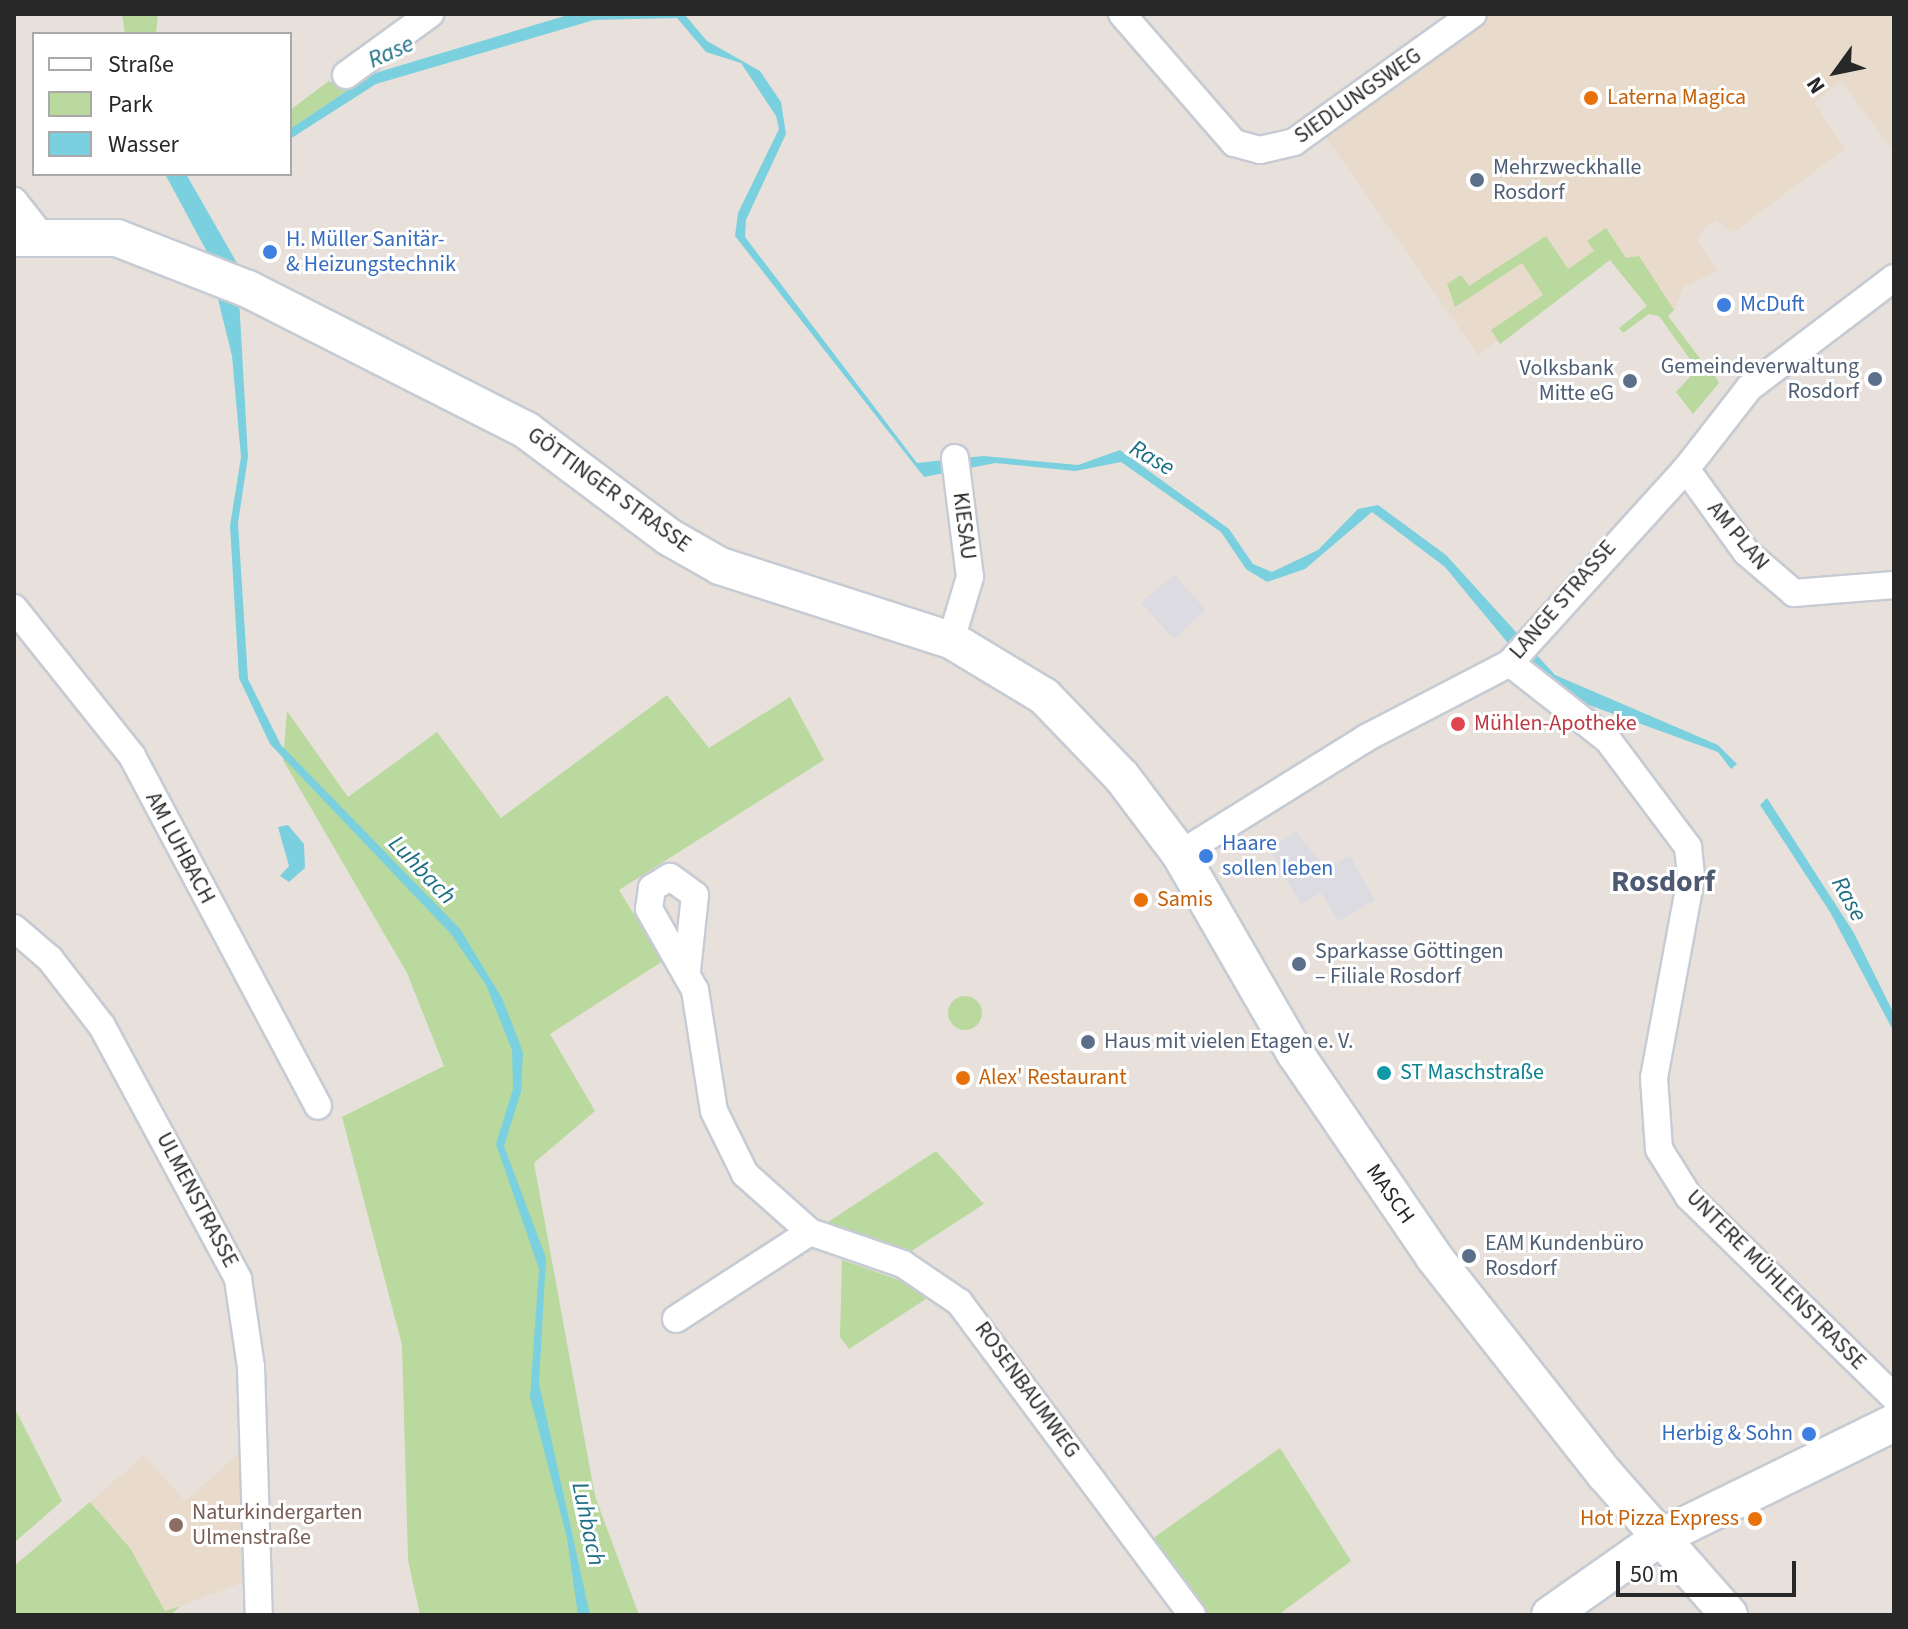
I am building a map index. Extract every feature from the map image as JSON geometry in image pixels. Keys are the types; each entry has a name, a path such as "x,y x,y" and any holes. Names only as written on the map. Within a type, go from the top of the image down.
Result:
{"street":[{"path":"346,75 430,14"},
{"name":"SIEDLUNGSWEG","path":"1122,14 1234,143 1260,150 1294,142 1473,14"},
{"path":"14,201 27,236"},
{"name":"GÖTTINGER STRASSE","path":"27,236 117,238 193,264 526,430 669,537 720,566 951,640 1044,696 1157,824"},
{"name":"LANGE STRASSE","path":"1180,854 1366,738 1517,653 1686,469 1757,380 1894,278"},
{"name":"KIESAU","path":"951,640 970,577 956,466"},
{"name":"AM PLAN","path":"1686,469 1746,552 1794,593 1894,585"},
{"name":"AM LUHBACH","path":"14,608 132,756 318,1106"},
{"name":"UNTERE MÜHLENSTRASSE","path":"1517,653 1608,740 1688,847 1691,878 1654,1078 1659,1149 1689,1197 1894,1397"},
{"name":"MASCH","path":"1157,824 1180,854 1363,1157 1659,1538 1729,1615"},
{"name":"ULMENSTRASSE","path":"14,928 61,971 102,1026 238,1279 251,1367 259,1615"},
{"name":"ROSENBAUMWEG","path":"687,970 719,1126 764,1197 810,1232 903,1264 959,1302 1192,1615"},
{"path":"676,1319 810,1232"},
{"path":"1550,1615 1659,1538 1894,1423"}],"shaded area":[{"path":"1491,14 1894,14 1894,152 1841,81 1815,103 1845,149 1733,233 1716,220 1704,229 1697,239 1717,271 1684,287 1674,310 1650,310 1610,260 1478,355 1325,136"},
{"path":"1174,574 1206,610 1174,639 1141,603"},
{"path":"1296,832 1326,869 1350,856 1375,900 1338,921 1321,893 1301,904 1268,848"},
{"name":"Naturkindergarten Ulmenstraße","path":"242,1451 244,1582 165,1612 130,1548 90,1502 144,1455 185,1501"}],"green space":[{"path":"122,14 158,14 156,32 125,32"},
{"path":"329,81 348,90 292,128 292,109"},
{"path":"1606,228 1626,258 1639,256 1674,310 1668,316 1705,365 1720,361 1711,369 1719,383 1693,414 1676,392 1697,369 1659,316 1649,314 1623,333 1619,328 1647,306 1610,260 1500,344 1491,330 1543,295 1522,263 1455,307 1447,284 1461,275 1469,286 1546,236 1568,269 1594,251 1587,241"},
{"path":"667,695 709,748 790,697 824,760 619,890 663,961 550,1034 595,1111 534,1163 595,1496 639,1615 420,1615 408,1560 402,1345 342,1117 444,1066 407,973 283,760 287,711 348,797 437,732 501,818"},
{"path":"965,996 977,1001 982,1013 977,1025 965,1030 953,1025 948,1013 953,1001"},
{"path":"936,1151 984,1204 907,1254 822,1226"},
{"path":"842,1260 908,1283 929,1297 849,1349 840,1337"},
{"path":"14,1407 62,1501 14,1543"},
{"path":"1280,1448 1351,1561 1278,1615 1207,1615 1152,1539"},
{"path":"90,1502 130,1548 165,1611 181,1606 170,1615 14,1615 15,1565"}],"water":[{"path":"571,14 684,14 707,41 760,71 781,102 786,134 746,220 745,237 917,463 983,456 1078,465 1120,450 1229,529 1253,564 1272,572 1318,550 1358,509 1378,505 1446,555 1555,675 1718,745 1737,764 1731,769 1718,752 1575,700 1535,676 1445,567 1372,512 1305,569 1267,582 1246,569 1221,532 1121,462 1075,471 995,463 924,477 735,236 738,213 779,129 776,116 741,63 706,52 677,18 594,20 376,84 292,138 292,128 372,74"},
{"path":"166,176 187,176 237,263 248,457 238,523 248,679 281,745 460,929 502,998 523,1052 521,1092 504,1146 546,1258 539,1383 590,1615 578,1615 567,1538 530,1397 539,1269 496,1144 513,1089 512,1050 486,985 451,934 270,744 239,678 230,526 241,457 232,356 206,250"},
{"path":"1767,798 1854,933 1894,1014 1894,1032 1830,912 1760,805"},
{"path":"288,825 304,844 305,868 289,882 280,876 289,866 278,827"}],"place":[{"name":"Laterna Magica","path":"1591,98"},
{"name":"Mehrzweckhalle Rosdorf","path":"1477,180"},
{"name":"H. Müller Sanitär- & Heizungstechnik","path":"270,252"},
{"name":"McDuft","path":"1724,305"},
{"name":"Gemeindeverwaltung Rosdorf","path":"1875,379"},
{"name":"Volksbank Mitte eG","path":"1630,381"},
{"name":"Mühlen-Apotheke","path":"1458,724"},
{"name":"Haare sollen leben","path":"1206,856"},
{"name":"Samis","path":"1141,900"},
{"name":"Sparkasse Göttingen – Filiale Rosdorf","path":"1299,964"},
{"name":"Haus mit vielen Etagen e. V.","path":"1088,1042"},
{"name":"ST Maschstraße","path":"1384,1073"},
{"name":"Alex' Restaurant","path":"963,1078"},
{"name":"EAM Kundenbüro Rosdorf","path":"1469,1256"},
{"name":"Herbig & Sohn","path":"1809,1434"},
{"name":"Hot Pizza Express","path":"1755,1519"},
{"name":"Naturkindergarten Ulmenstraße","path":"176,1525"}],"district":[{"name":"Rosdorf","path":"1663,882"}],"water label":[{"name":"Rase","path":"391,52"},
{"name":"Rase","path":"1152,458"},
{"name":"Luhbach","path":"422,870"},
{"name":"Rase","path":"1849,899"},
{"name":"Luhbach","path":"588,1524"}]}
